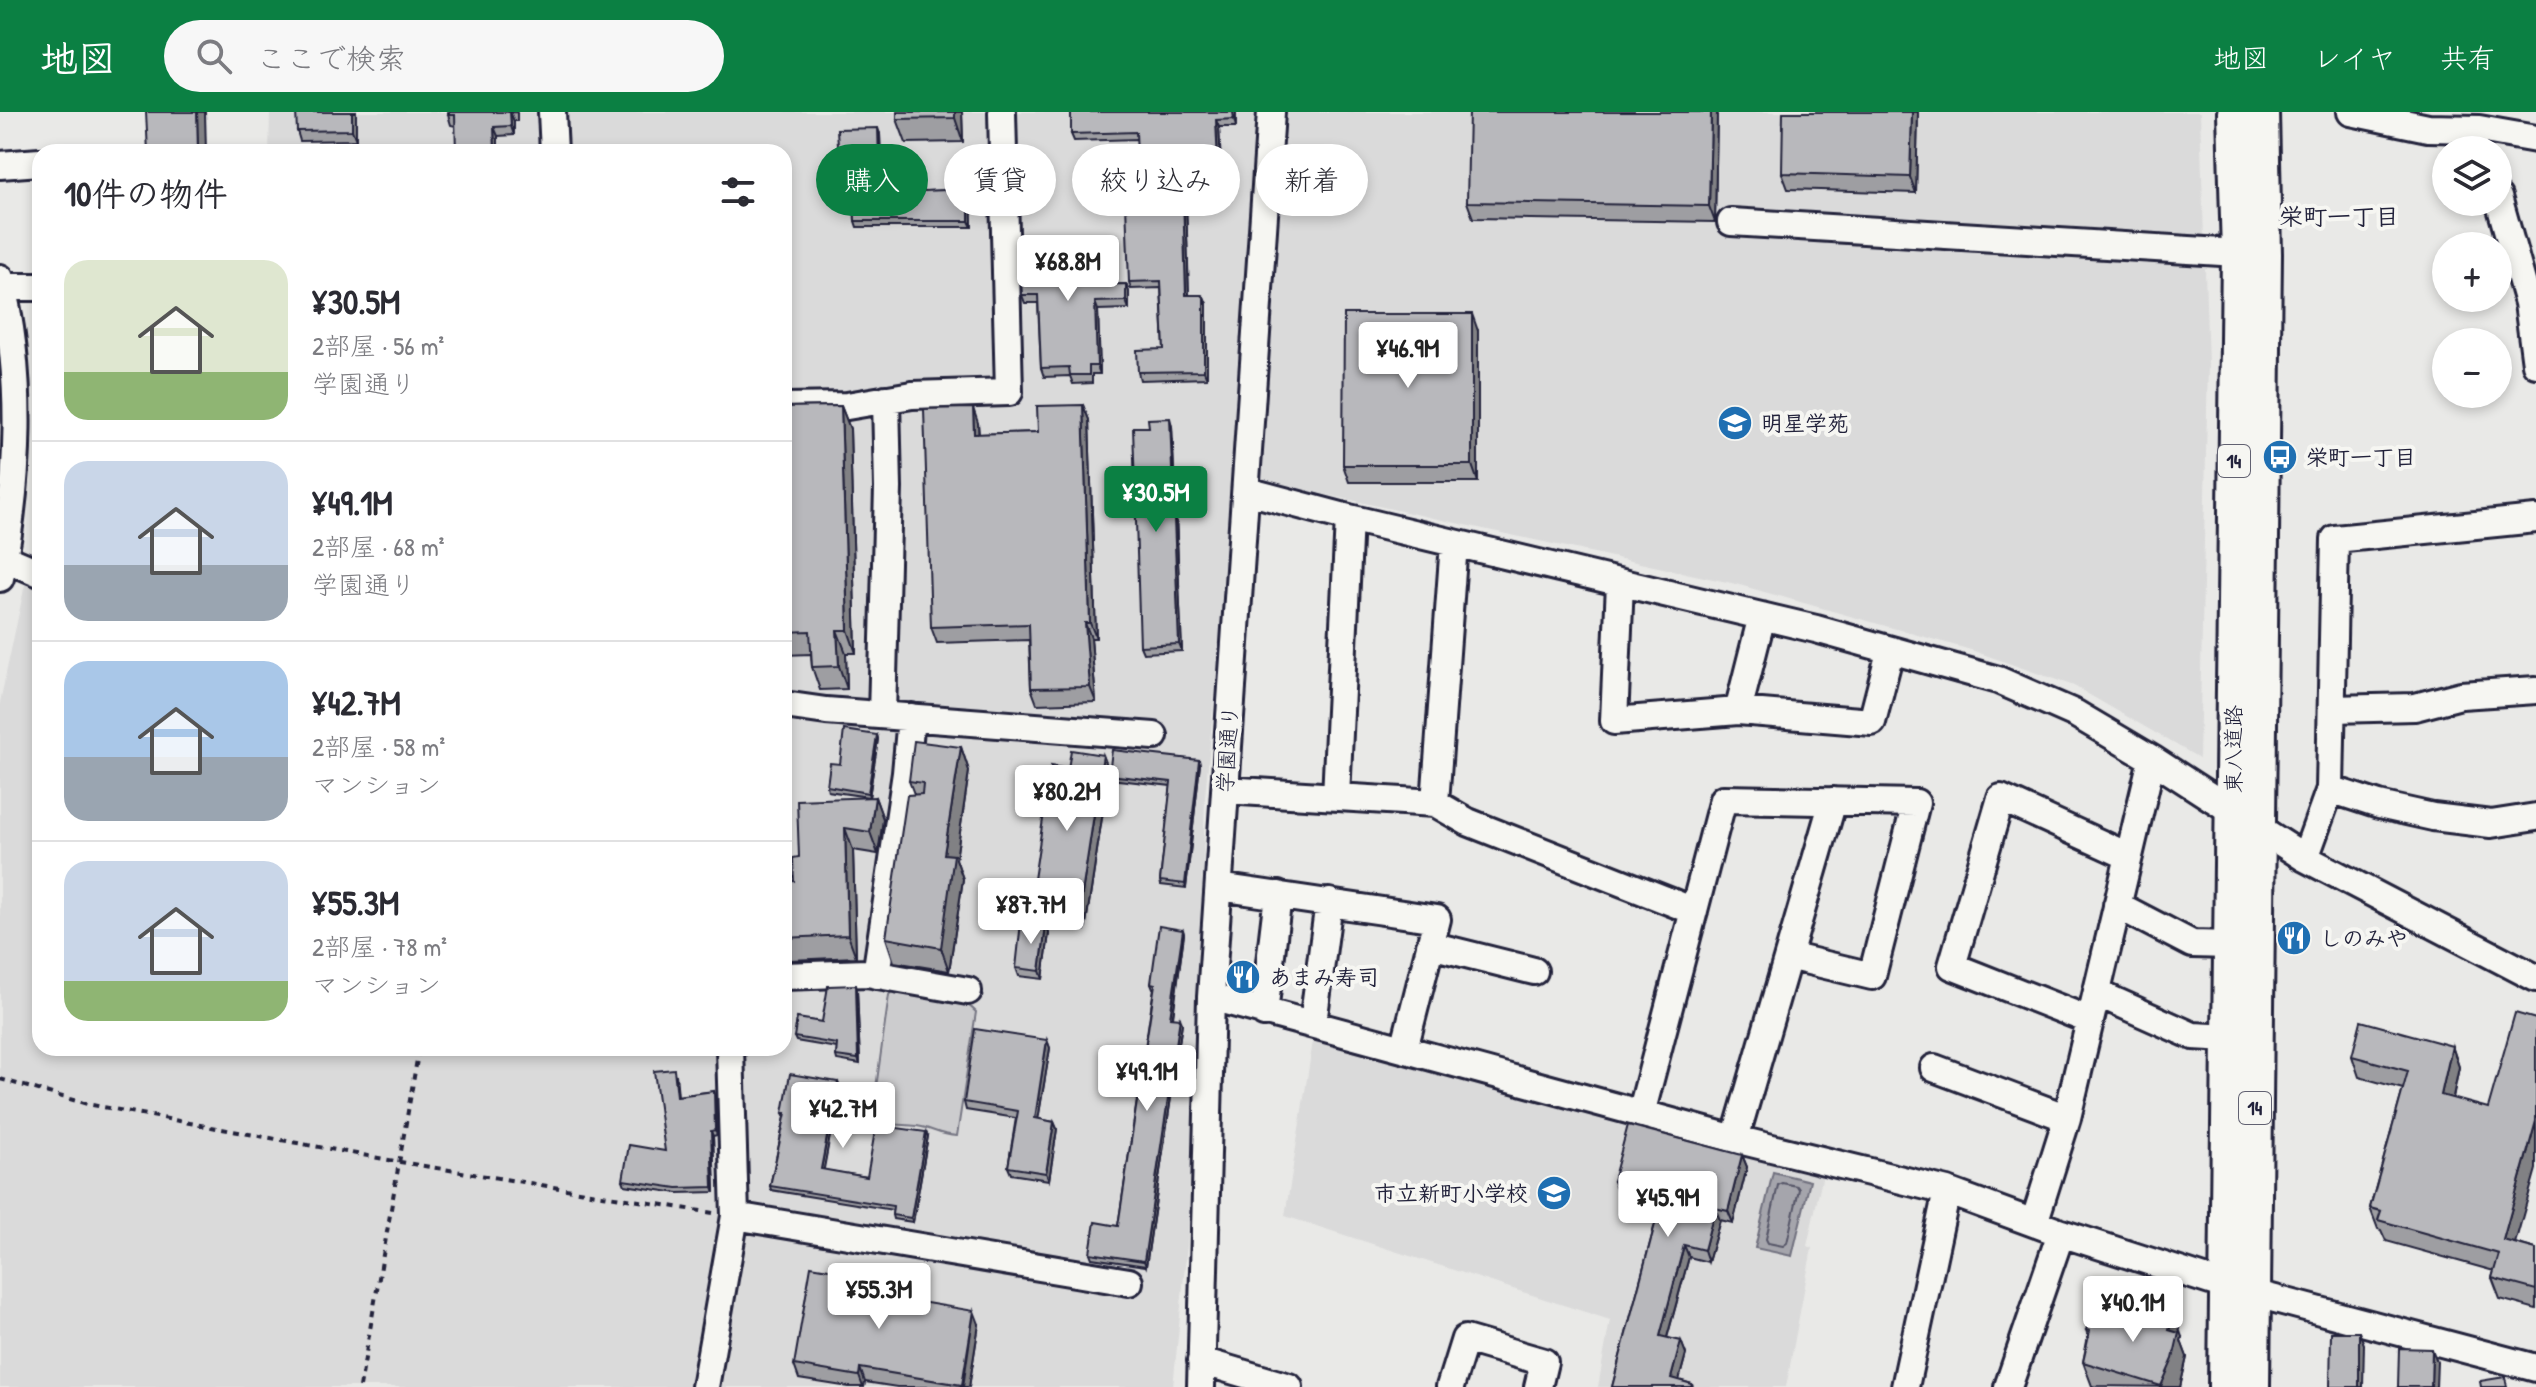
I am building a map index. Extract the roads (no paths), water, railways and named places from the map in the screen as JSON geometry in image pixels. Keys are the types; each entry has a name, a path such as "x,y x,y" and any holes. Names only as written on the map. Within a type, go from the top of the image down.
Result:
{"main road":[{"name":"東八道路","path":"2225,1387 2240,1290 2260,830 2251,254 2234,112"},
{"name":"東八道路","path":"2253,1387 2240,1290 2230,1038 2232,810 2251,254 2262,112"}],"street":[{"path":"552,112 554,144"},
{"path":"792,407 847,406 912,395 1009,392 1002,112"},
{"name":"学園通り","path":"1201,1374 1211,997 1271,112"},
{"path":"2351,112 2428,128 2481,130 2536,139"},
{"path":"0,165 32,163"},
{"path":"2504,216 2531,297 2536,364"},
{"path":"1731,222 2251,254"},
{"path":"32,286 1,282 10,321 7,367 17,402 14,464 1,563 32,571"},
{"path":"882,715 888,488 886,399"},
{"path":"1247,491 1816,629 1998,680 2076,714 2305,858 2536,978"},
{"path":"1336,797 1349,518"},
{"path":"2305,858 2330,789 2335,539 2536,519"},
{"path":"1435,803 1454,543"},
{"path":"1620,583 1614,721 1738,711 1872,722 1890,652"},
{"path":"1738,711 1762,616"},
{"path":"2332,709 2415,707 2461,695 2536,690"},
{"path":"792,706 1154,736"},
{"path":"876,975 906,773 911,717"},
{"path":"2034,1223 2067,1118 2152,759"},
{"path":"2330,789 2379,805 2433,817 2491,824 2536,817"},
{"path":"1225,790 1435,803 1468,822 1694,911"},
{"path":"2089,1020 1952,966 2001,798 2128,856"},
{"path":"1641,1114 1723,799 1916,803 1872,976 1788,956"},
{"path":"1735,1139 1833,801"},
{"path":"1219,887 1437,919 1404,1049"},
{"path":"1264,1013 1278,895"},
{"path":"1313,1023 1329,902"},
{"path":"2117,905 2192,944 2231,945"},
{"path":"1430,945 1534,971"},
{"path":"792,976 876,975 968,991"},
{"path":"2097,993 2193,1036 2230,1038"},
{"path":"1211,997 1735,1139 1947,1191 2061,1233 2240,1290 2536,1368"},
{"path":"705,1387 735,1216 730,1056"},
{"path":"1934,1068 2067,1118"},
{"path":"1908,1386 1947,1191"},
{"path":"735,1216 1129,1282"},
{"path":"2008,1387 2061,1233"},
{"path":"1450,1387 1465,1339 1544,1362 1538,1387"},
{"path":"1201,1374 1289,1387"}],"water":[{"path":"1773,1172 1810,1181 1792,1256 1755,1248"}],"place":[{"name":"明星学苑","path":"1735,423"},
{"name":"栄町一丁目","path":"2280,457"},
{"name":"しのみや","path":"2294,938"},
{"name":"あまみ寿司","path":"1243,977"},
{"name":"市立新町小学校","path":"1554,1193"}],"district":[{"name":"栄町一丁目","path":"2339,217"}]}
